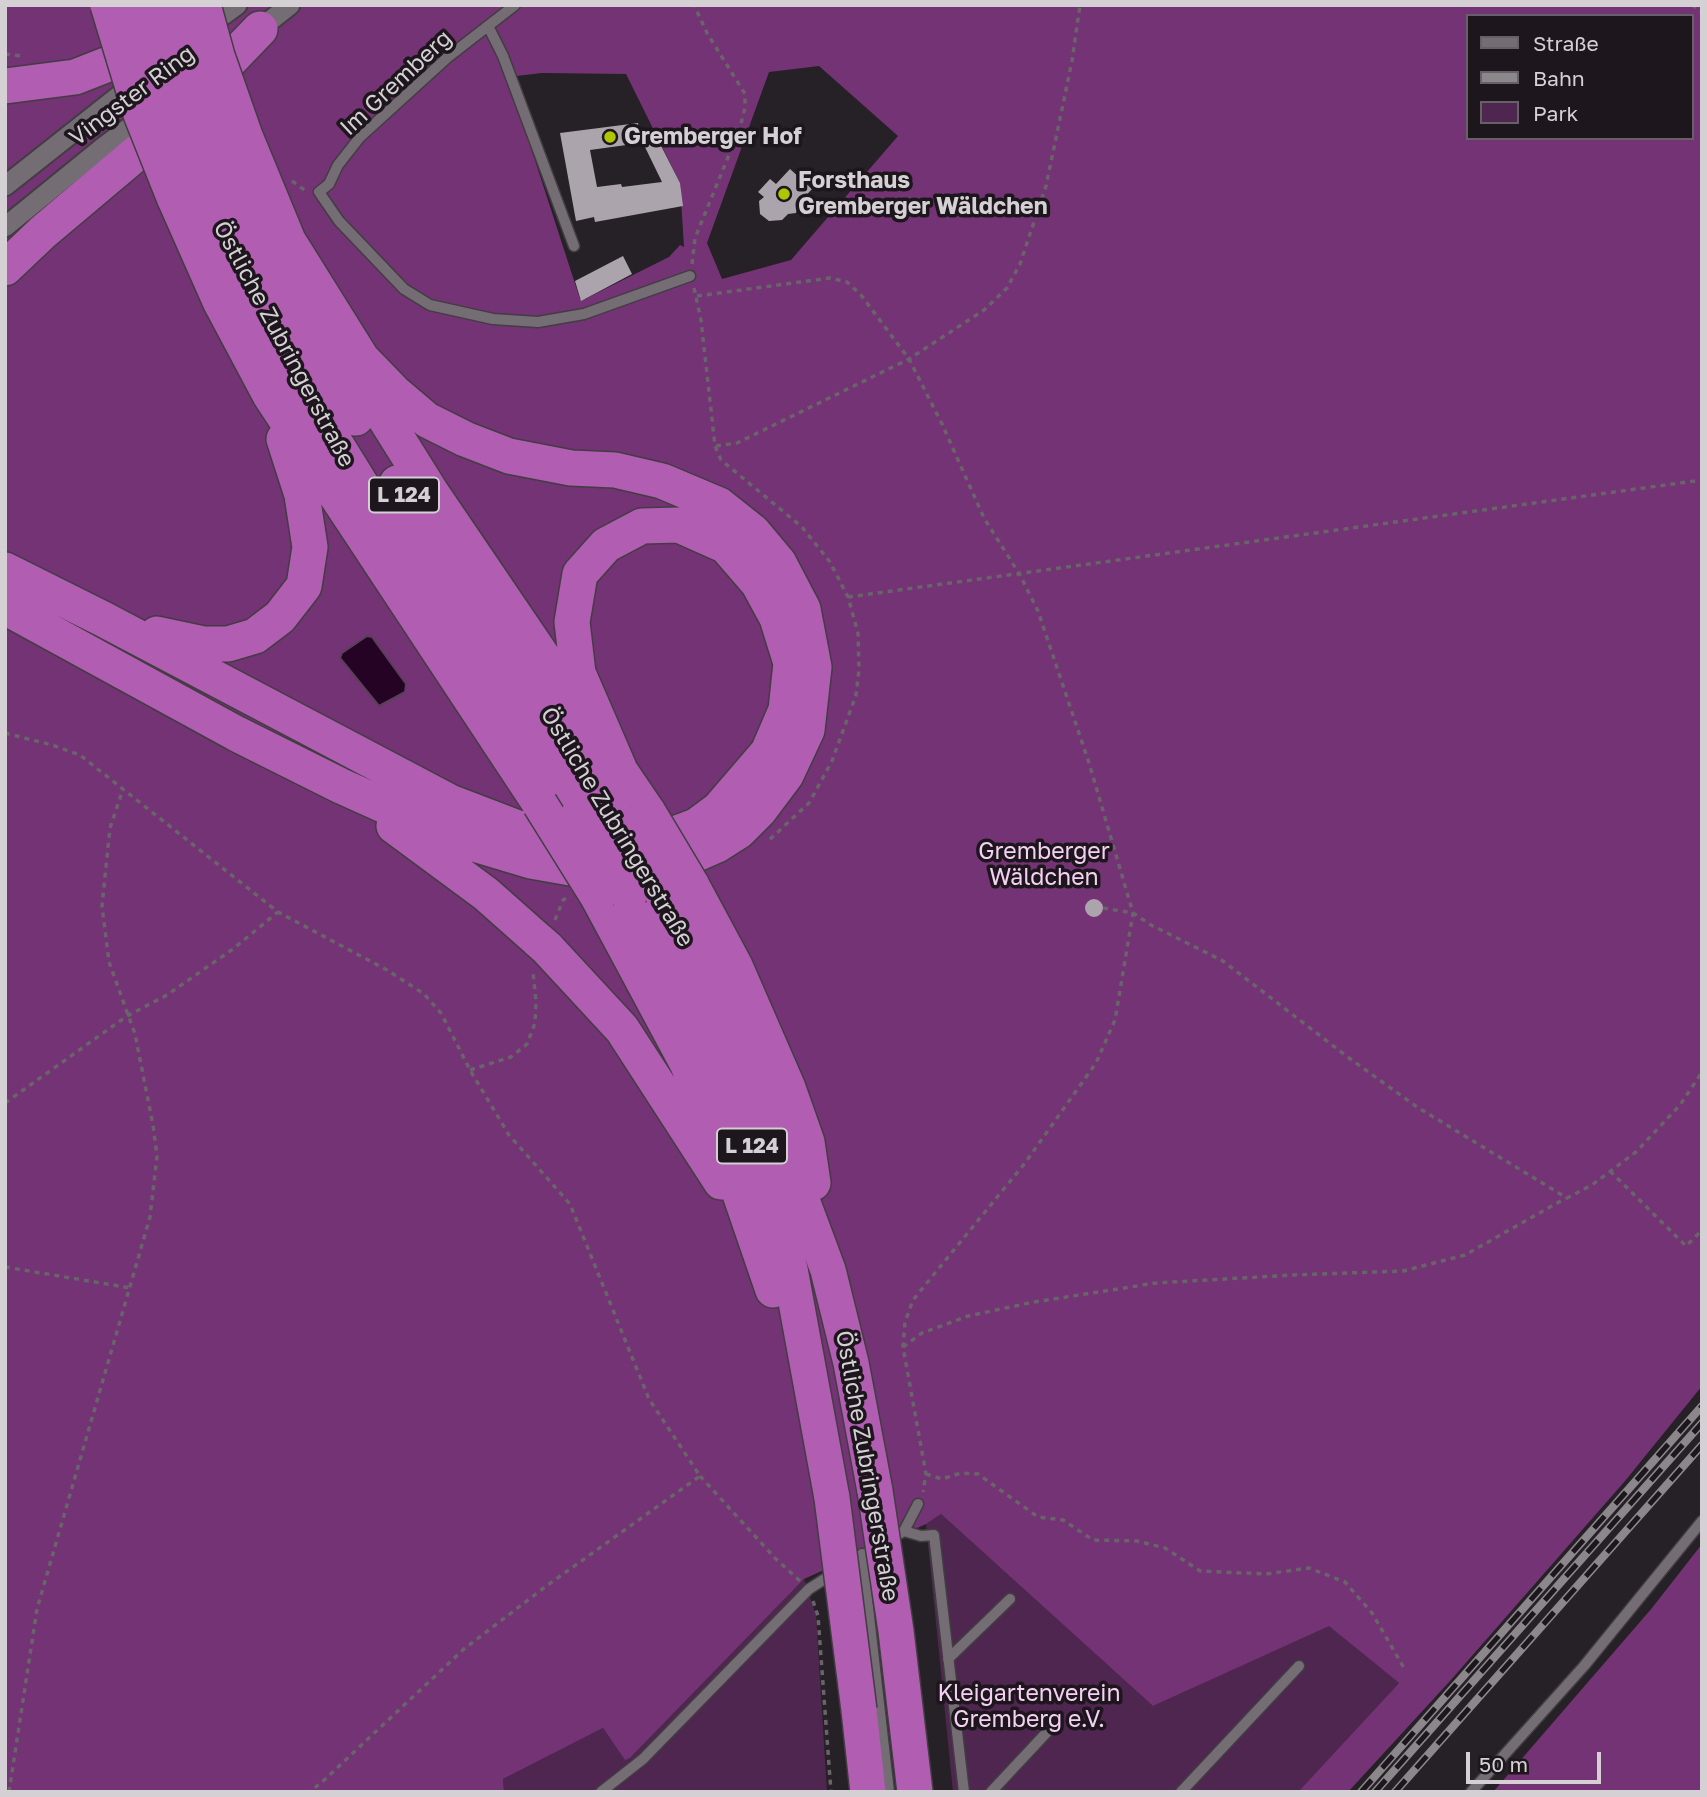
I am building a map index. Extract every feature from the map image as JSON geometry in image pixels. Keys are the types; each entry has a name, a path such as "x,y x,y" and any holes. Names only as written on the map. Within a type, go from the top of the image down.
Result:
{"highway":[{"path":"5,607 225,727 341,786 461,840 531,861 599,873 632,874 667,867 717,845 739,831 759,811 786,775 807,730 814,667 803,609 779,563 753,532 719,505 662,481 615,470 571,468 509,456 426,420 362,359 284,234 209,166 141,114 108,5"},
{"name":"Östliche Zubringerstraße","path":"139,5 165,93 354,415 410,505 632,814"},
{"name":"Östliche Zubringerstraße","path":"172,5 191,72 209,166 245,280 310,402 381,517 579,814 645,893 734,966 788,1088 807,1142 828,1270 853,1374 896,1631 915,1792"},
{"path":"203,5 217,56 209,166 220,301 270,395 540,804 645,893"},
{"path":"5,268 157,135 248,17"},
{"path":"5,86 75,77 116,61 172,54"},
{"path":"284,234 335,336 376,407 430,492 620,768"},
{"path":"103,619 184,640 228,645 256,636 280,617 304,586 310,547 302,495 270,395"},
{"path":"5,570 450,802 518,828 553,836 597,842 656,841 696,826 719,809 768,752 786,710 791,663 776,618 758,583 726,546 679,525 642,526 606,545 580,574 572,622 578,673 620,768 632,814 645,893 687,1063 728,1159 817,1416"},
{"path":"5,622 64,640"},
{"path":"341,786 486,894 543,944 622,1029 750,1225"},
{"name":"Östliche Zubringerstraße","path":"645,893 752,1148 790,1269 832,1498 868,1792"}],"street":[{"name":"Vingster Ring","path":"5,186 172,54 248,17 290,5"},
{"name":"Vingster Ring","path":"5,227 102,148 248,17"}],"lane":[{"name":"Im Gremberg","path":"515,5 489,28 447,57 360,137 338,165 329,184 319,192 339,221 404,289 430,305 493,319 538,322 584,314 690,276"},
{"path":"489,28 503,56 574,246"},
{"path":"601,1792 643,1759 809,1589 862,1554 904,1531 918,1504"},
{"path":"1471,1792 1584,1666 1702,1521"},
{"path":"904,1531 921,1536 934,1535 964,1792"},
{"path":"862,1554 889,1792"},
{"path":"948,1659 1010,1599"},
{"path":"1181,1792 1299,1666"},
{"path":"991,1792 1049,1730"}],"path":[{"path":"694,5 706,33 744,94 745,107 740,128 695,239 690,276 697,296 715,446 721,460 802,527 830,562 848,597 1702,480"},
{"path":"715,446 737,443 909,359 984,310 1007,288 1020,264 1046,186 1072,61 1080,5"},
{"path":"1692,5 1702,12"},
{"path":"697,296 817,279 830,278 847,282 861,295 909,359 984,518 1020,575 1038,611 1072,709 1133,913 1115,1020 1096,1062 1025,1163 913,1300 905,1322 903,1347 926,1474 925,1487 918,1504"},
{"path":"5,733 80,755 278,912 407,982 424,994 441,1013 470,1070 509,1135 570,1204 649,1399 700,1476 782,1565 809,1589 818,1616 831,1792"},
{"path":"9,1792 37,1609 150,1217 157,1156 135,1034 109,962 102,906 110,828 123,789"},
{"path":"1104,908 1133,913 1151,925 1223,961 1417,1107 1567,1198"},
{"path":"5,1103 127,1016 167,995 233,949 278,912"},
{"path":"903,1347 922,1333 968,1315 1061,1297 1156,1283 1403,1271 1465,1255 1592,1185 1636,1152 1680,1105 1702,1072"},
{"path":"1610,1171 1686,1246 1702,1230"},
{"path":"5,1267 131,1288"},
{"path":"926,1474 942,1479 961,1473 978,1474 1038,1517 1063,1520 1093,1540 1137,1541 1165,1548 1200,1572 1266,1574 1309,1568 1345,1582 1372,1613 1404,1668"},
{"path":"309,1792 323,1782 464,1649 545,1587 700,1476"}],"green space":[{"name":"Gremberger Wäldchen","path":"5,5 1702,5 1702,1386 1625,1481 1450,1681 1348,1792 1298,1792 1399,1683 1329,1626 1153,1706 941,1514 926,1524 804,1579 630,1758 625,1760 603,1728 503,1779 504,1792 5,1792","holes":["819,66 898,136 791,260 722,279 707,243 769,72","542,73 626,74 680,183 684,247 680,245 669,257 585,299 580,299 508,77"]},
{"name":"Kleigartenverein Gremberg e.V.","path":"941,1514 1153,1706 1329,1625 1399,1683 1298,1792 953,1792 926,1524"},
{"path":"1702,1544 1702,1792 1493,1792 1652,1608"},
{"path":"804,1579 816,1615 827,1792 504,1792 503,1779 603,1728 625,1759 630,1758"}],"shaded area":[{"path":"367,636 372,637 406,684 405,692 379,706 340,658 342,653"}],"building":[{"path":"638,123 641,143 590,150 597,187 662,182 643,143 656,136 680,183 683,206 595,222 594,217 576,221 560,133"},
{"name":"Forsthaus Gremberger Wäldchen","path":"790,169 812,189 798,204 796,213 788,214 782,220 769,221 760,214 759,201 764,197 758,192 770,179 776,184"},
{"path":"623,256 632,274 581,301 575,281"},
{"path":"1094,899 1100,902 1103,908 1100,914 1094,917 1088,914 1085,908 1088,902"}],"railway":[{"path":"1361,1792 1702,1406"},
{"path":"1375,1792 1702,1423"},
{"path":"1395,1792 1702,1445"}],"place":[{"name":"Gremberger Hof","path":"610,137"},
{"name":"Forsthaus Gremberger Wäldchen","path":"784,194"}]}
